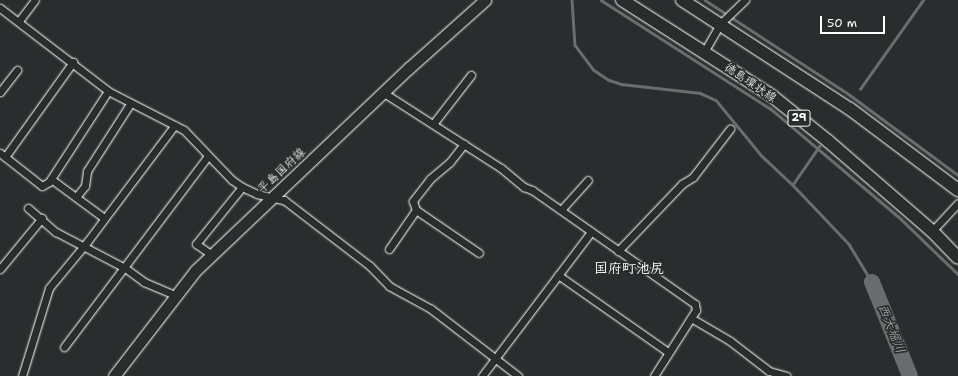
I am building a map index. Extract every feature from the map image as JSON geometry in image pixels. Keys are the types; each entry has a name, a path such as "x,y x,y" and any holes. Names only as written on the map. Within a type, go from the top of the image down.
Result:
{"main road":[{"name":"平島国府線","path":"114,376 174,295 212,255 485,0"},
{"name":"徳島環状線","path":"622,0 772,96 828,141 932,231 958,258"},
{"path":"682,0 725,18 958,190"}],"street":[{"path":"19,21 35,0"},
{"path":"704,52 725,18 745,0"},
{"path":"0,8 73,62 108,91 130,104 184,130 208,156 242,187 257,194 275,196 300,211 370,266 389,286 430,309 518,376"},
{"path":"73,62 2,155 42,186 51,179 108,91"},
{"path":"0,92 17,70"},
{"path":"433,124 471,75"},
{"path":"457,79 464,85"},
{"path":"384,93 464,144 695,304 696,310 654,376"},
{"path":"76,197 85,186 87,171 130,104"},
{"path":"22,376 48,288 82,247 175,125"},
{"path":"618,251 682,184 693,177 730,129"},
{"path":"464,144 450,162 418,193 413,202 416,210 479,253"},
{"path":"64,347 208,156"},
{"path":"51,179 104,218"},
{"path":"561,210 588,180"},
{"path":"212,255 196,244 242,187"},
{"path":"932,231 958,203"},
{"path":"28,208 42,218 56,232 82,247 123,267 144,282 174,295"},
{"path":"389,249 416,210"},
{"path":"0,269 42,218"},
{"path":"482,376 591,232"},
{"path":"558,275 668,352"},
{"path":"691,318 730,341 769,371 786,376"}],"waterway":[{"path":"572,0 575,45 594,70 609,80 621,84 700,93 716,100 762,156 793,185"},
{"path":"601,0 771,109 901,219 958,274"},
{"path":"705,0 850,95 958,175"},
{"path":"860,89 923,0"},
{"path":"820,146 793,185 849,244 872,282"},
{"name":"西大堀川","path":"872,282 910,376"}],"district":[{"name":"国府町池尻","path":"629,268"}]}
